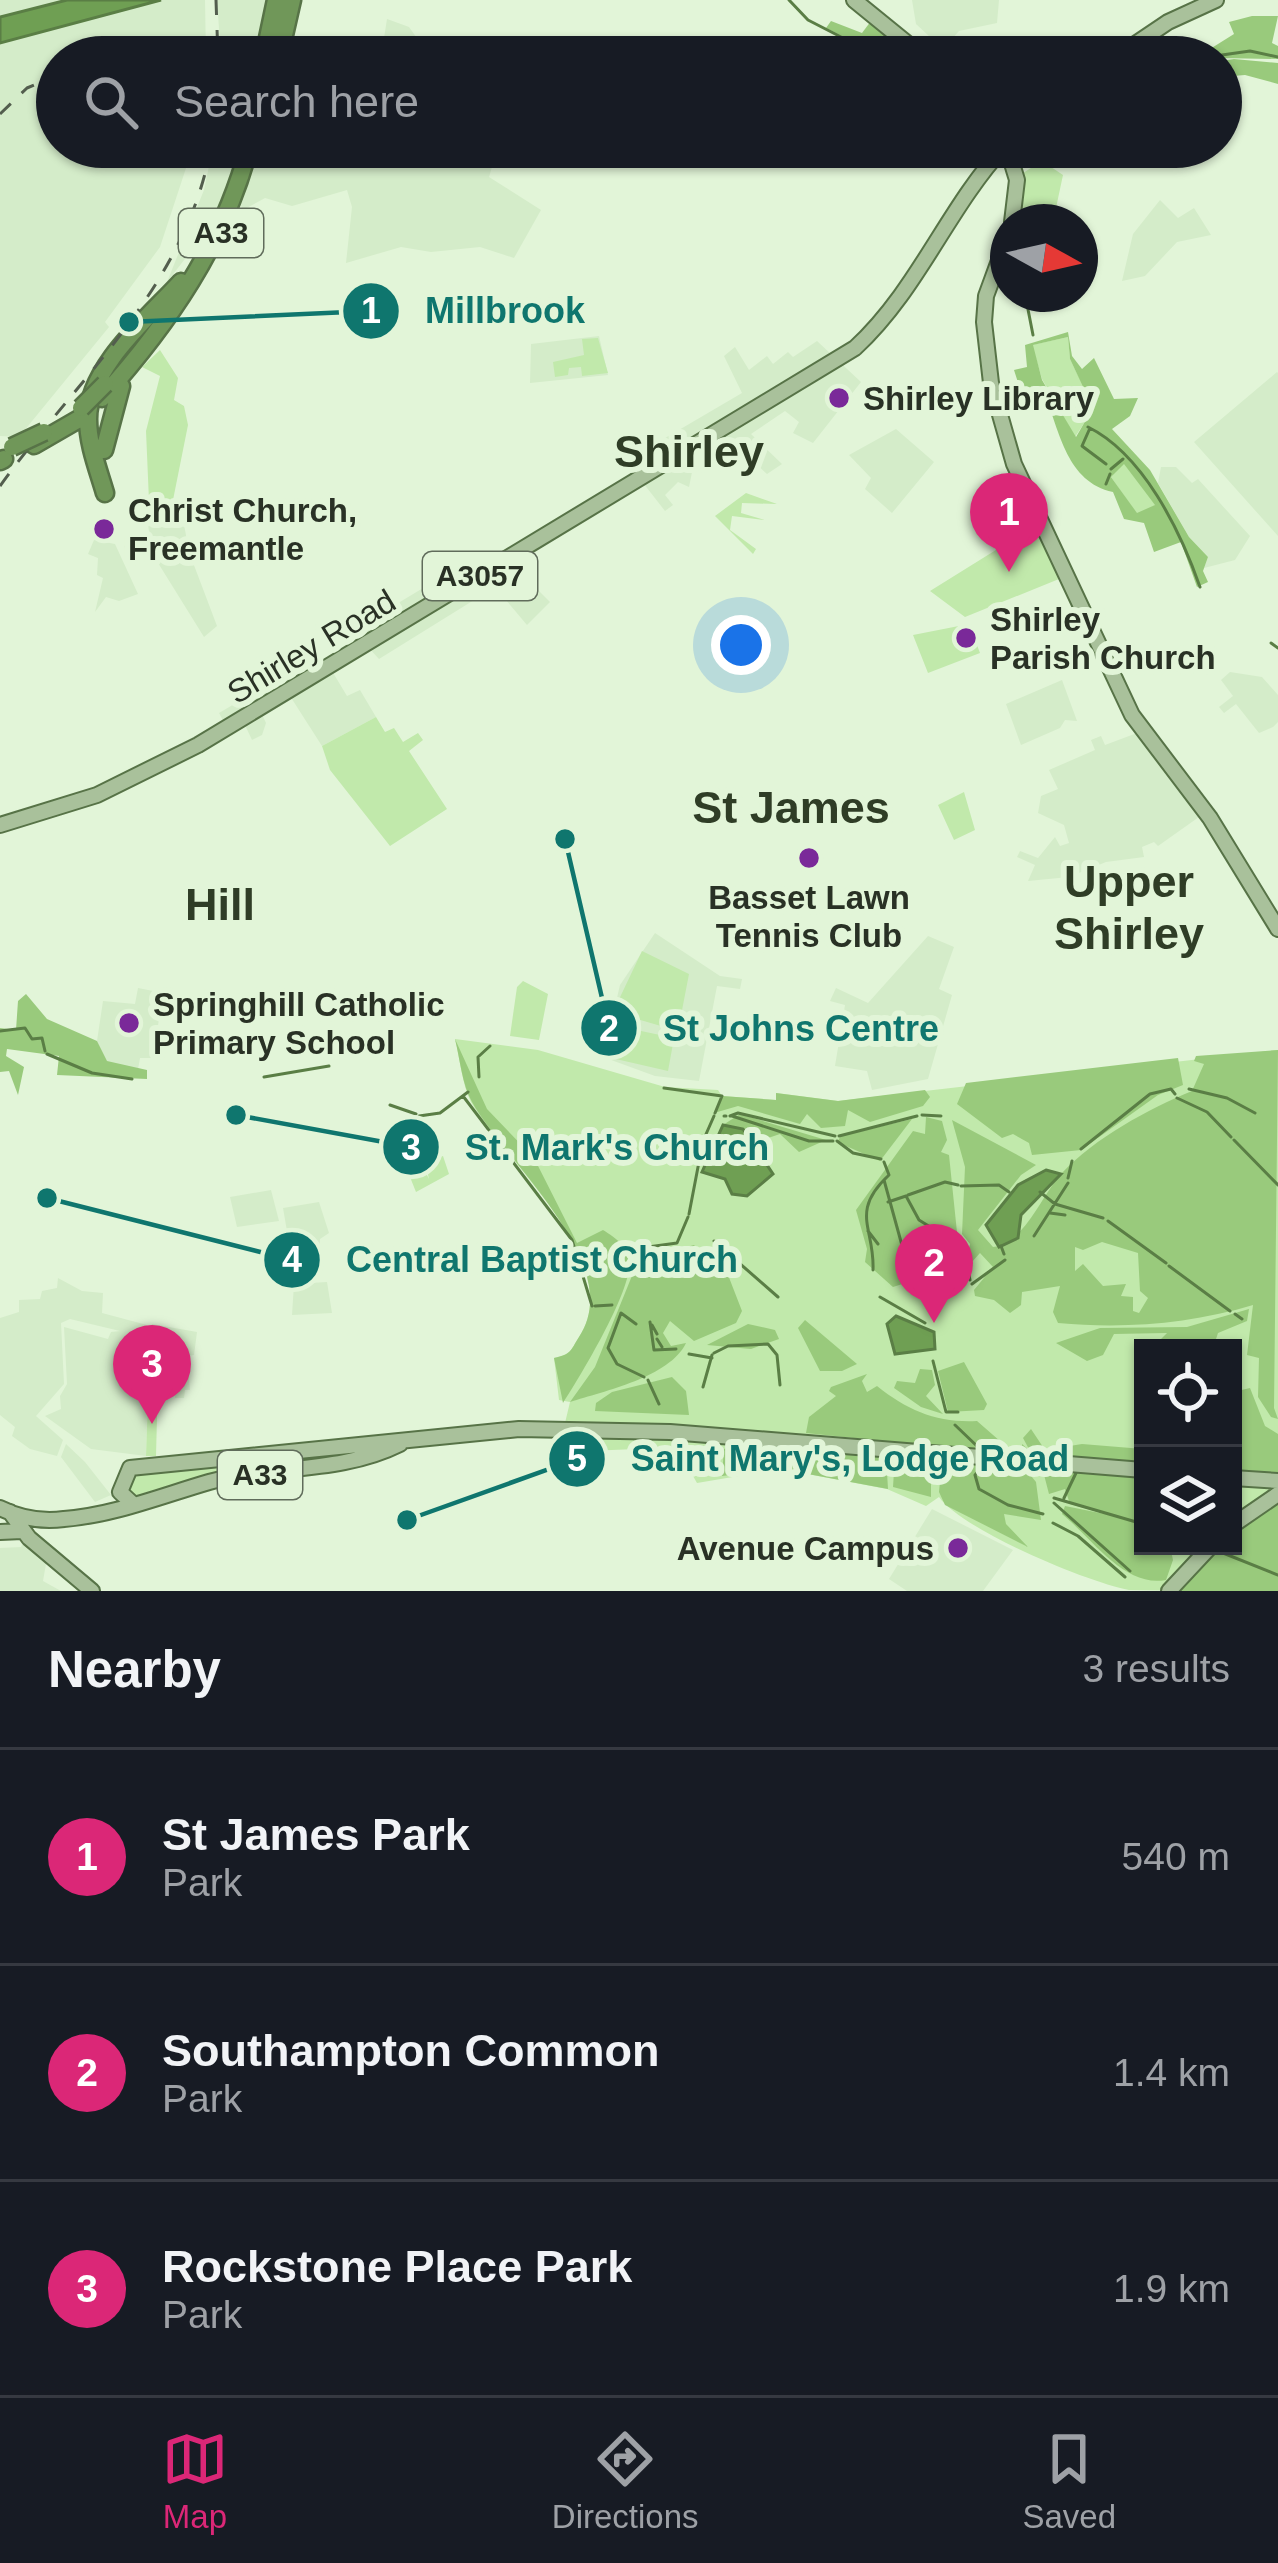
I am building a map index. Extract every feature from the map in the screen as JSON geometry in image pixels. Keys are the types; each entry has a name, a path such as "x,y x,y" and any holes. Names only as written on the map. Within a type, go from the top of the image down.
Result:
{"highway":[{"path":"268,36 276,0"},
{"path":"284,36 292,0"},
{"name":"A33","path":"103,391 190,272 222,218 240,168"},
{"name":"A33","path":"4,455 80,413 140,354 226,222 241,168"},
{"path":"104,493 88,427 94,389 190,272"},
{"path":"104,450 112,405 140,354"}],"main road":[{"path":"854,0 901,36"},
{"path":"867,0 906,36"},
{"path":"1147,36 1216,0"},
{"name":"Shirley Road","path":"0,825 49,806 97,796 197,745 859,345 916,279 986,168"},
{"path":"1006,168 1010,204"},
{"path":"990,292 984,311 992,390 1014,464 1132,715 1210,818 1278,929"},
{"name":"A33","path":"4,1507 64,1513 103,1505 120,1492 124,1474 135,1467 504,1430 660,1432 1134,1469"},
{"name":"A33","path":"4,1507 63,1520 211,1482 370,1459 405,1442"},
{"path":"1242,1479 1278,1481"},
{"path":"120,1492 133,1504"},
{"path":"1242,1519 1278,1494"},
{"path":"4,1507 22,1531 92,1591"},
{"path":"0,1532 22,1531"},
{"path":"1169,1591 1203,1555"}],"shaded area":[{"path":"0,0 205,0 206,36 36,36 36,168 186,168 160,247 105,322 109,327 19,437 0,436"},
{"path":"67,0 161,0 0,43 0,17"},
{"path":"217,0 267,0 263,36 220,36"},
{"path":"912,0 999,0 997,23 955,36 929,36 916,24"},
{"path":"1278,16 1272,43 1278,46 1278,59 1242,58 1242,36 1231,36 1229,22"},
{"path":"874,17 896,36 842,36 826,28 831,21 862,33"},
{"path":"387,19 409,27 415,36 384,36"},
{"path":"1242,60 1278,63 1278,84 1245,75"},
{"path":"209,168 235,168 216,221 206,220 195,246 167,282"},
{"path":"248,168 492,168 489,177 541,210 514,258 480,247 431,252 401,247 346,263 352,207 347,190 292,206 265,198 243,210 239,202"},
{"path":"1031,168 1052,168 1063,175 1057,204 1017,204 1020,175"},
{"path":"1160,200 1178,218 1194,208 1211,235 1177,242 1145,276 1122,281 1133,234"},
{"path":"1068,332 1072,356 1082,369 1094,358 1114,399 1138,398 1130,416 1112,429 1150,470 1189,537 1208,557 1203,571 1208,582 1197,587 1181,542 1154,552 1144,523 1124,519 1113,492 1097,487 1075,467 1044,392 1023,398 1014,370 1027,367 1025,345","holes":["1068,337 1070,359 1093,408 1076,437 1042,380 1033,345","1124,464 1155,505 1137,513 1111,477"]},
{"path":"599,336 608,375 530,383 531,344"},
{"path":"1068,337 1070,359 1094,408 1075,437 1042,379 1032,345"},
{"path":"598,338 608,373 582,376 581,367 555,377 553,362 584,355 582,339"},
{"path":"817,341 861,382 813,443 793,433 799,422 785,411 751,434 782,464 767,474 734,444 692,472 689,487 678,482 665,495 673,505 665,511 626,461 742,393 724,356 735,347 749,370 767,356 773,364 788,352 793,357"},
{"path":"160,350 178,378 174,400 184,406 188,425 171,510 160,511 160,520 150,524 146,431 160,376 142,367"},
{"path":"1278,373 1278,536 1194,442"},
{"path":"896,429 934,462 892,513 865,489 871,478 849,455"},
{"path":"1124,463 1156,505 1137,514 1111,477"},
{"path":"1161,467 1176,467 1192,483 1198,479 1250,536 1235,560 1204,568 1208,557 1189,537 1158,483"},
{"path":"746,493 777,504 742,503 741,513 765,520 732,516 730,530 756,549 753,554 715,516"},
{"path":"181,508 189,552 217,626 204,637 150,550 128,557 124,546 150,539 148,524 159,511"},
{"path":"1036,525 1061,574 1059,579 965,617 930,591"},
{"path":"94,540 115,544 138,594 119,601 106,597 95,612 103,578 97,575 98,558 88,554"},
{"path":"506,567 521,592 538,590 550,602 527,625 495,587 379,659 357,635 370,620 453,570 466,590"},
{"path":"969,624 980,653 928,673 913,635"},
{"path":"332,671 347,696 360,690 376,717 322,746 290,696"},
{"path":"1230,672 1262,677 1278,695 1278,722 1273,727 1259,733 1236,704 1224,713 1219,707 1233,696 1221,680"},
{"path":"285,674 291,686 258,706 266,723 262,735 252,740 244,723 226,726 219,713"},
{"path":"1062,680 1077,721 1065,720 1060,728 1021,745 1006,704"},
{"path":"376,717 385,732 394,728 403,742 418,733 423,740 409,751 447,809 390,846 330,770 322,746"},
{"path":"1137,733 1199,817 1158,846 1154,842 1142,847 1144,857 1106,862 1069,877 1028,881 1035,865 1017,857 1020,851 1038,858 1055,837 1060,846 1069,843 1064,825 1038,813 1041,796 1058,789 1049,770 1095,750 1091,740 1101,736 1105,745"},
{"path":"964,792 975,830 954,840 938,805"},
{"path":"655,933 720,976 742,979 740,989 717,986 699,1081 655,1076 603,1057 620,985"},
{"path":"928,936 954,947 939,989 952,995 928,1079 872,1090 867,1071 835,1066 845,1005 830,1001 836,988 868,1003"},
{"path":"642,951 689,974 678,1031 613,1012"},
{"path":"523,981 548,994 539,1040 510,1036 517,987"},
{"name":"Springhill Catholic Primary School","path":"138,988 163,993 153,1058 140,1058 138,1069 120,1068 106,1061 97,1041 103,1001 135,1004"},
{"path":"26,994 47,1019 97,1041 107,1061 147,1070 147,1079 57,1075 59,1056 7,1049 6,1056 24,1067 18,1095 9,1071 0,1072 0,1028 16,1030 18,1001"},
{"path":"613,1025 674,1038 668,1071 607,1057"},
{"path":"455,1039 538,1050 665,1087 718,1090 722,1096 776,1100 776,1093 838,1101 1278,1050 1278,1591 1129,1590 1057,1566 999,1539 939,1497 926,1506 887,1489 781,1469 697,1483 689,1469 637,1449 587,1451 586,1424 565,1423 570,1402 559,1400 554,1358 570,1351 579,1337 590,1309 587,1278 556,1216 471,1102"},
{"path":"455,1039 487,1109 534,1158 577,1243 603,1230 627,1254 629,1266 621,1296 563,1403 554,1358 570,1351 579,1337 590,1309 587,1279 557,1216 472,1102"},
{"path":"1278,1050 1274,1408 1278,1419 1271,1417 1258,1397 1259,1358 1247,1355 1253,1305 1181,1321 1083,1325 1058,1323 1053,1312 1060,1286 1022,1292 1021,1305 1010,1313 994,1300 975,1296 974,1290 993,1267 980,1253 971,1263 967,1258 970,1244 962,1234 965,1167 952,1120 1036,1165 1021,1175 978,1230 993,1247 1023,1228 1062,1173 1090,1148 1192,1091 1204,1064 1194,1061 1196,1056","holes":["1102,1242 1138,1253 1140,1291 1148,1298 1139,1313 1133,1311 1133,1297 1121,1296 1126,1284 1103,1286 1083,1264 1075,1271 1075,1247 1083,1250"]},
{"path":"1178,1058 1183,1085 1158,1095 1081,1150 1032,1155 1029,1143 1013,1134 1002,1138 957,1104 966,1083"},
{"path":"925,1090 930,1097 923,1106 870,1122 848,1110 845,1126 821,1128 807,1114 800,1124 738,1106 714,1113 722,1096 776,1100 776,1093 838,1101"},
{"path":"740,1114 826,1140 799,1152 780,1134 768,1138 764,1150 757,1148 743,1129 723,1125"},
{"path":"926,1117 942,1121 947,1140 941,1152 949,1155 958,1242 930,1275 893,1287 865,1262 867,1249 856,1210 913,1131 925,1134"},
{"path":"912,1119 880,1161 837,1142 841,1136"},
{"path":"723,1125 743,1129 773,1174 747,1196 732,1194 725,1179 702,1172"},
{"path":"443,1156 449,1174 416,1192 404,1162 418,1157 429,1179 425,1162"},
{"path":"1046,1170 1061,1174 1021,1215 1018,1238 999,1247 986,1225 1018,1185"},
{"path":"271,1190 279,1221 237,1227 230,1197"},
{"path":"319,1202 329,1233 320,1239 318,1265 293,1266 283,1208"},
{"path":"694,1245 710,1265 723,1262 742,1311 736,1323 694,1341 670,1321 663,1333 671,1346 686,1343 666,1365 635,1381 570,1402 595,1367 638,1261 655,1257 664,1270 662,1254"},
{"path":"58,1278 82,1291 103,1293 102,1313 147,1325 138,1360 149,1368 146,1456 91,1449 45,1416 61,1409 60,1396 67,1384 64,1327 108,1339 111,1332 120,1331 70,1319 61,1323 64,1384 36,1416 63,1440 57,1456 30,1449 12,1436 15,1427 0,1415 0,1318 19,1312 19,1300 40,1299 42,1291 57,1288"},
{"path":"327,1282 332,1313 292,1315 294,1284"},
{"path":"1249,1309 1247,1321 1218,1333 1216,1339 1114,1334 1103,1355 1087,1361 1056,1343 1100,1328 1187,1327"},
{"path":"896,1316 934,1332 935,1349 895,1354 887,1324"},
{"path":"805,1320 857,1364 842,1371 820,1371 798,1328"},
{"path":"152,1324 197,1332 194,1355 187,1356 190,1390 185,1390 184,1398 175,1398 176,1369 145,1359"},
{"path":"748,1324 775,1330 779,1339 751,1349 707,1345"},
{"path":"964,1362 987,1404 984,1410 948,1412 938,1371"},
{"path":"149,1368 158,1379 156,1456 146,1456"},
{"path":"920,1369 932,1370 935,1385 926,1396 943,1414 921,1407 894,1388 897,1381 915,1383"},
{"path":"867,1374 862,1381 867,1392 877,1386 924,1414 977,1421 1016,1455 806,1433 809,1417 836,1396 829,1391 831,1387"},
{"path":"672,1377 686,1391 689,1415 595,1411 596,1403 612,1392"},
{"path":"1250,1388 1265,1426 1278,1434 1278,1477 1242,1474 1242,1390"},
{"path":"1031,1429 1045,1450 1082,1444 1134,1448 1134,1465 1022,1456 1022,1444 1030,1451 1023,1438"},
{"path":"66,1444 111,1495 95,1502 61,1457"},
{"path":"736,1444 886,1455 888,1489 781,1469 722,1476 724,1449"},
{"path":"379,1451 211,1480 145,1502 123,1492 127,1474"},
{"path":"895,1456 931,1462 931,1497 893,1487"},
{"path":"942,1461 1023,1466 1036,1482 1041,1520 1004,1514 1006,1524 1028,1547 945,1505 939,1492"},
{"path":"1042,1467 1134,1474 1134,1555 1172,1555 1166,1580 1151,1580 1122,1569 1062,1514 1065,1506 1105,1514 1070,1504 1065,1489 1049,1494"},
{"path":"1278,1498 1278,1591 1175,1591 1209,1555 1242,1555 1242,1524"},
{"name":"Avenue Campus","path":"932,1509 1013,1550 983,1591 907,1591 889,1579"},
{"path":"25,1539 47,1558 43,1581 61,1591 0,1591 0,1548 21,1547"}],"waterway":[{"path":"789,0 808,20 839,36"},
{"path":"1242,52 1278,57"},
{"path":"1029,312 1033,335"},
{"path":"1088,427 1108,439 1142,474 1170,518 1200,587"},
{"path":"1090,428 1082,446 1106,464"},
{"path":"1111,469 1123,459"},
{"path":"1106,484 1110,474"},
{"path":"1271,643 1278,648"},
{"path":"0,1031 25,1028 32,1039 42,1038 45,1051"},
{"path":"479,1077 478,1057 490,1046"},
{"path":"47,1054 92,1073 132,1079"},
{"path":"264,1077 329,1066"},
{"path":"664,1088 722,1096 715,1113"},
{"path":"1081,1149 1150,1094 1171,1089 1175,1094"},
{"path":"1189,1089 1227,1098 1255,1113"},
{"path":"419,1116 440,1113 468,1092"},
{"path":"463,1096 572,1240 592,1306"},
{"path":"1177,1098 1207,1112 1231,1137"},
{"path":"390,1105 416,1114"},
{"path":"730,1116 738,1113 835,1136"},
{"path":"922,1115 941,1116"},
{"path":"689,1214 703,1141 714,1116"},
{"path":"732,1116 809,1141 833,1141"},
{"path":"839,1136 917,1116"},
{"path":"1234,1140 1278,1185"},
{"path":"837,1141 853,1153 881,1159"},
{"path":"1068,1178 1072,1161"},
{"path":"873,1270 867,1210 889,1175 884,1162"},
{"path":"884,1180 903,1249 923,1266"},
{"path":"908,1195 945,1182 958,1185"},
{"path":"1034,1236 1068,1183"},
{"path":"961,1186 999,1185 1009,1192"},
{"path":"1040,1192 1055,1204 1103,1218"},
{"path":"888,1202 906,1196 919,1220 951,1240 950,1260"},
{"path":"1050,1213 1065,1215"},
{"path":"648,1247 677,1243 688,1217"},
{"path":"1108,1221 1166,1263"},
{"path":"868,1231 878,1244"},
{"path":"714,1241 778,1297"},
{"path":"1001,1246 1004,1254"},
{"path":"963,1250 967,1267"},
{"path":"972,1284 1005,1260"},
{"path":"1169,1266 1230,1311"},
{"path":"968,1269 970,1280"},
{"path":"880,1297 925,1323"},
{"path":"595,1306 612,1305"},
{"path":"636,1324 621,1313 608,1348 617,1364 644,1377"},
{"path":"1235,1314 1242,1319"},
{"path":"650,1322 654,1350 676,1349"},
{"path":"652,1325 657,1334"},
{"path":"657,1339 662,1347"},
{"path":"714,1353 728,1346 768,1344 777,1355 780,1385"},
{"path":"689,1354 712,1358"},
{"path":"703,1387 712,1355"},
{"path":"933,1361 946,1412 958,1412"},
{"path":"648,1380 659,1404"},
{"path":"955,1425 979,1448"},
{"path":"986,1463 975,1475 979,1489 1008,1505 1043,1514"},
{"path":"1064,1498 1076,1473"},
{"path":"1054,1498 1134,1521"},
{"path":"1054,1503 1130,1571"},
{"path":"1053,1523 1078,1536 1125,1577"},
{"path":"1228,1555 1278,1575"}],"railway":[{"path":"216,0 217,36"},
{"path":"0,114 36,84"},
{"path":"0,486 154,287 178,244 206,168"}],"place":[{"name":"Millbrook","path":"129,322"},
{"name":"Shirley Library","path":"839,398"},
{"name":"Christ Church, Freemantle","path":"104,529"},
{"name":"St James Park","path":"1009,572"},
{"name":"Shirley Parish Church","path":"966,638"},
{"name":"St Johns Centre","path":"565,839"},
{"name":"Basset Lawn Tennis Club","path":"809,858"},
{"name":"Springhill Catholic Primary School","path":"129,1023"},
{"name":"St. Mark's Church","path":"236,1115"},
{"name":"Central Baptist Church","path":"47,1198"},
{"name":"Southampton Common","path":"934,1323"},
{"name":"Rockstone Place Park","path":"152,1424"},
{"name":"Saint Mary's, Lodge Road","path":"407,1520"},
{"name":"Avenue Campus","path":"958,1548"}],"district":[{"name":"Shirley","path":"689,451"},
{"name":"St James","path":"791,807"},
{"name":"Hill","path":"220,904"},
{"name":"Upper Shirley","path":"1129,907"}]}
